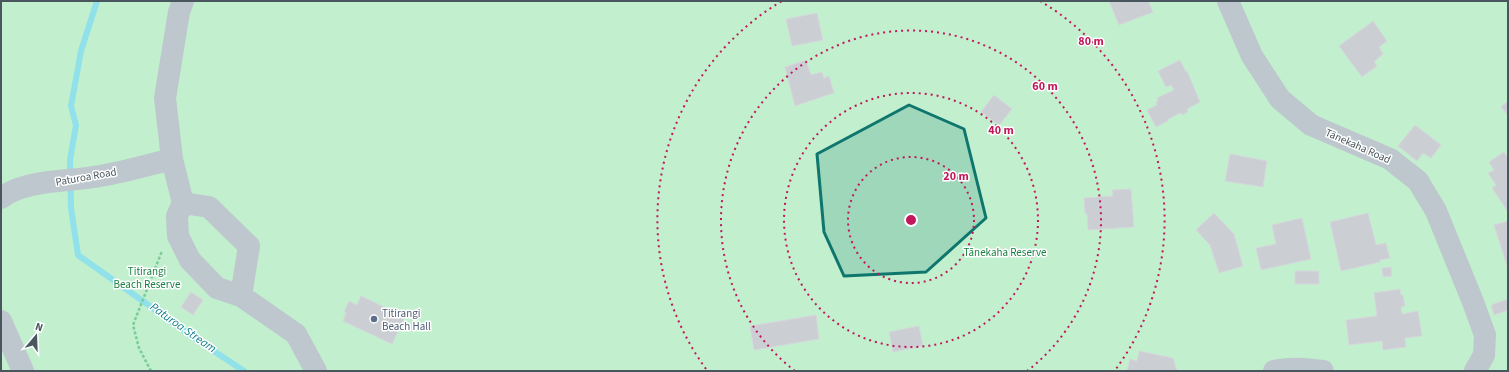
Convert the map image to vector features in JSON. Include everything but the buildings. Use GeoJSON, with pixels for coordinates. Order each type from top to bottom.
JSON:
{"type":"FeatureCollection","features":[{"type":"Feature","properties":{"kind":"street"},"geometry":{"type":"LineString","coordinates":[[183,1],[178,12],[165,98],[172,159],[184,203],[177,216],[178,236],[190,260],[217,288],[241,296],[296,334],[316,371]]}},
{"type":"Feature","properties":{"kind":"street","name":"Tānekaha Road"},"geometry":{"type":"LineString","coordinates":[[1228,1],[1252,56],[1280,99],[1311,126],[1390,159],[1418,181],[1436,211],[1485,335],[1484,355],[1475,371]]}},
{"type":"Feature","properties":{"kind":"street","name":"Paturoa Road"},"geometry":{"type":"LineString","coordinates":[[3,191],[25,186],[100,176],[172,159]]}},
{"type":"Feature","properties":{"kind":"street"},"geometry":{"type":"LineString","coordinates":[[184,203],[209,206],[249,246],[241,296]]}},
{"type":"Feature","properties":{"kind":"street"},"geometry":{"type":"LineString","coordinates":[[1,320],[23,371]]}},
{"type":"Feature","properties":{"kind":"street"},"geometry":{"type":"LineString","coordinates":[[1274,371],[1281,369],[1309,369],[1323,371]]}},
{"type":"Feature","properties":{"kind":"path"},"geometry":{"type":"LineString","coordinates":[[151,276],[133,325],[138,348],[151,371]]}},
{"type":"Feature","properties":{"kind":"highlighted area"},"geometry":{"type":"Polygon","coordinates":[[[909,105],[964,129],[986,218],[926,272],[844,276],[824,232],[817,154],[909,105]]]}},
{"type":"Feature","properties":{"kind":"green space"},"geometry":{"type":"Polygon","coordinates":[[[1,1],[1508,1],[1508,371],[1,371],[1,1]]]}},
{"type":"Feature","properties":{"kind":"waterway","name":"Paturoa Stream"},"geometry":{"type":"LineString","coordinates":[[97,1],[81,51],[71,106],[76,125],[70,160],[71,208],[78,255],[206,346],[244,371]]}},
{"type":"Feature","properties":{"kind":"place","name":"Titirangi Beach Hall"},"geometry":{"type":"Point","coordinates":[374,319]}},
{"type":"Feature","properties":{"kind":"park label","name":"Tānekaha Reserve"},"geometry":{"type":"Point","coordinates":[1005,252]}},
{"type":"Feature","properties":{"kind":"park label","name":"Titirangi Beach Reserve"},"geometry":{"type":"Point","coordinates":[147,277]}}]}
